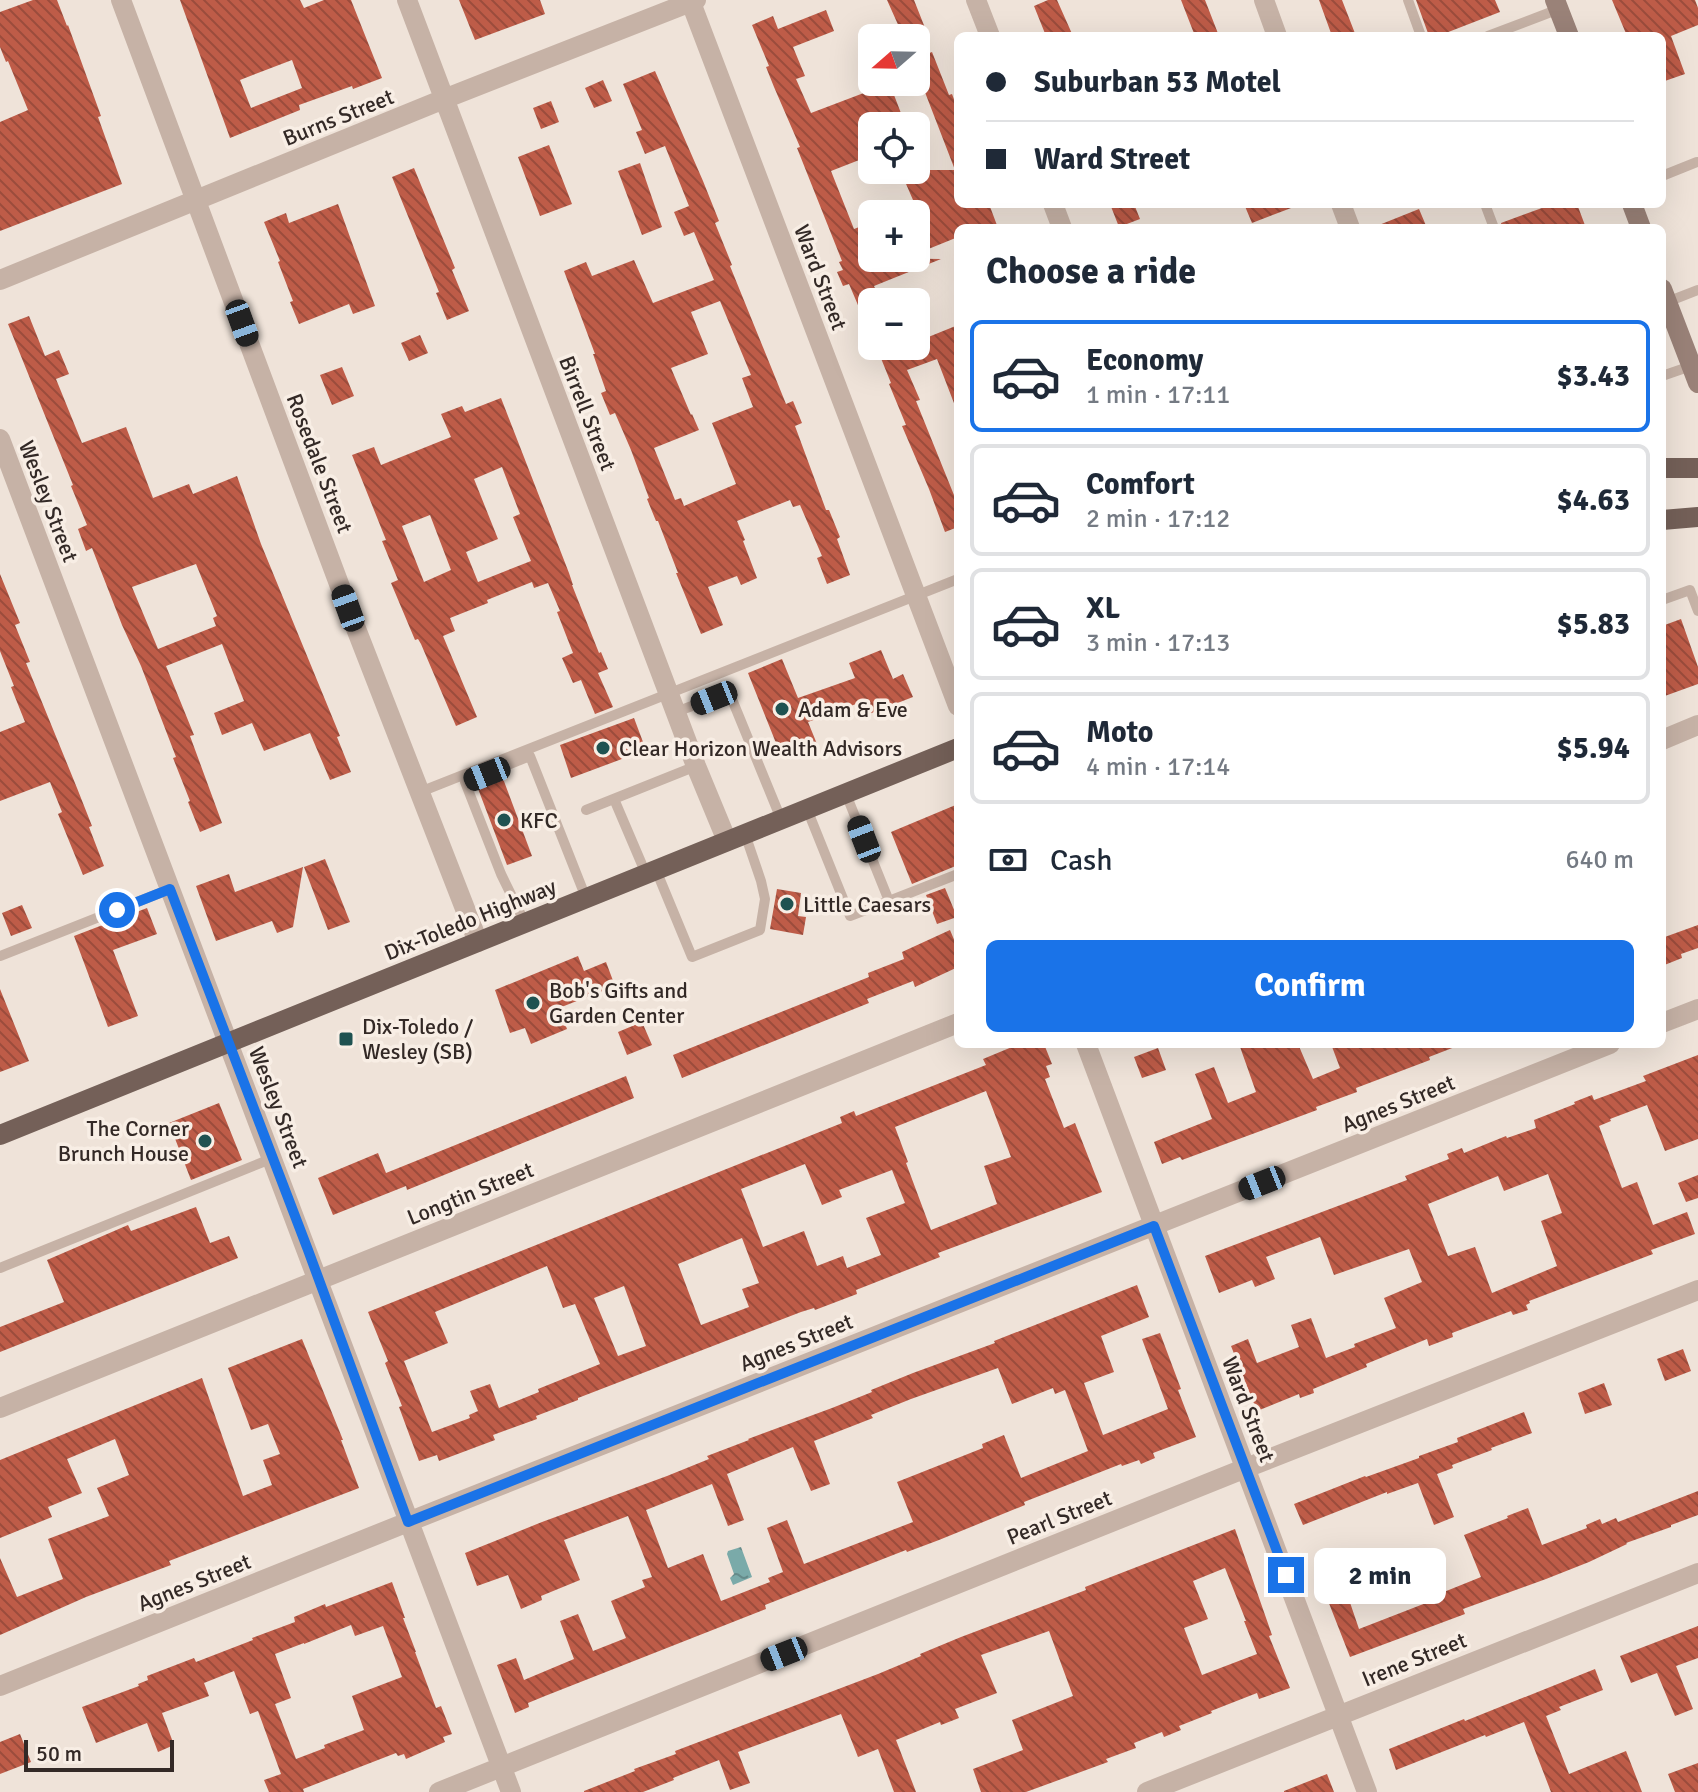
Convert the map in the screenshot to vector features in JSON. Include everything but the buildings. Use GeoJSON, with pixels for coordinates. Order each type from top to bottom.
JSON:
{"type":"FeatureCollection","features":[{"type":"Feature","properties":{"kind":"main road"},"geometry":{"type":"LineString","coordinates":[[1557,5],[1567,32]]}},
{"type":"Feature","properties":{"kind":"main road"},"geometry":{"type":"LineString","coordinates":[[1666,298],[1695,375]]}},
{"type":"Feature","properties":{"kind":"main road"},"geometry":{"type":"LineString","coordinates":[[1666,468],[1698,468]]}},
{"type":"Feature","properties":{"kind":"main road"},"geometry":{"type":"LineString","coordinates":[[1666,520],[1698,517]]}},
{"type":"Feature","properties":{"kind":"main road","name":"Dix-Toledo Highway"},"geometry":{"type":"LineString","coordinates":[[0,1135],[954,750]]}},
{"type":"Feature","properties":{"kind":"street","name":"Rosedale Street"},"geometry":{"type":"LineString","coordinates":[[121,0],[343,593],[478,942]]}},
{"type":"Feature","properties":{"kind":"street","name":"Birrell Street"},"geometry":{"type":"LineString","coordinates":[[407,0],[696,766],[736,838]]}},
{"type":"Feature","properties":{"kind":"street"},"geometry":{"type":"LineString","coordinates":[[976,0],[988,32]]}},
{"type":"Feature","properties":{"kind":"street"},"geometry":{"type":"LineString","coordinates":[[1264,0],[1276,32]]}},
{"type":"Feature","properties":{"kind":"street","name":"Burns Street"},"geometry":{"type":"LineString","coordinates":[[0,280],[692,1]]}},
{"type":"Feature","properties":{"kind":"street","name":"Ward Street"},"geometry":{"type":"LineString","coordinates":[[692,1],[954,696]]}},
{"type":"Feature","properties":{"kind":"street","name":"Wesley Street"},"geometry":{"type":"LineString","coordinates":[[0,439],[511,1792]]}},
{"type":"Feature","properties":{"kind":"street"},"geometry":{"type":"LineString","coordinates":[[1666,738],[1698,725]]}},
{"type":"Feature","properties":{"kind":"street"},"geometry":{"type":"LineString","coordinates":[[1666,1021],[1698,1009]]}},
{"type":"Feature","properties":{"kind":"street","name":"Longtin Street"},"geometry":{"type":"LineString","coordinates":[[0,1408],[954,1025]]}},
{"type":"Feature","properties":{"kind":"street","name":"Ward Street"},"geometry":{"type":"LineString","coordinates":[[1087,1048],[1367,1792]]}},
{"type":"Feature","properties":{"kind":"street","name":"Agnes Street"},"geometry":{"type":"LineString","coordinates":[[0,1686],[1600,1048]]}},
{"type":"Feature","properties":{"kind":"street","name":"Pearl Street"},"geometry":{"type":"LineString","coordinates":[[439,1792],[1698,1290]]}},
{"type":"Feature","properties":{"kind":"street","name":"Irene Street"},"geometry":{"type":"LineString","coordinates":[[1147,1792],[1698,1573]]}},
{"type":"Feature","properties":{"kind":"lane"},"geometry":{"type":"LineString","coordinates":[[1408,0],[1420,32]]}},
{"type":"Feature","properties":{"kind":"lane"},"geometry":{"type":"LineString","coordinates":[[1497,32],[1557,5]]}},
{"type":"Feature","properties":{"kind":"lane"},"geometry":{"type":"LineString","coordinates":[[1666,174],[1698,162]]}},
{"type":"Feature","properties":{"kind":"lane"},"geometry":{"type":"LineString","coordinates":[[1666,295],[1698,290]]}},
{"type":"Feature","properties":{"kind":"lane"},"geometry":{"type":"LineString","coordinates":[[1666,376],[1695,375]]}},
{"type":"Feature","properties":{"kind":"lane"},"geometry":{"type":"LineString","coordinates":[[420,792],[672,703],[954,581]]}},
{"type":"Feature","properties":{"kind":"lane"},"geometry":{"type":"LineString","coordinates":[[1666,599],[1690,590],[1698,611]]}},
{"type":"Feature","properties":{"kind":"lane"},"geometry":{"type":"LineString","coordinates":[[672,703],[729,692],[781,819]]}},
{"type":"Feature","properties":{"kind":"lane"},"geometry":{"type":"LineString","coordinates":[[525,923],[501,874],[465,782],[530,756],[586,898]]}},
{"type":"Feature","properties":{"kind":"lane"},"geometry":{"type":"LineString","coordinates":[[586,810],[696,766]]}},
{"type":"Feature","properties":{"kind":"lane"},"geometry":{"type":"LineString","coordinates":[[846,794],[889,901]]}},
{"type":"Feature","properties":{"kind":"lane"},"geometry":{"type":"LineString","coordinates":[[614,799],[692,957],[760,930],[765,899],[761,881],[736,838]]}},
{"type":"Feature","properties":{"kind":"lane"},"geometry":{"type":"LineString","coordinates":[[807,809],[850,916],[954,876]]}},
{"type":"Feature","properties":{"kind":"lane"},"geometry":{"type":"LineString","coordinates":[[0,956],[170,889]]}},
{"type":"Feature","properties":{"kind":"lane"},"geometry":{"type":"LineString","coordinates":[[0,1268],[273,1158]]}},
{"type":"Feature","properties":{"kind":"water"},"geometry":{"type":"Polygon","coordinates":[[[741,1547],[752,1577],[733,1585],[730,1578],[734,1574],[727,1554],[741,1547]]]}},
{"type":"Feature","properties":{"kind":"place","name":"Adam & Eve"},"geometry":{"type":"Point","coordinates":[782,709]}},
{"type":"Feature","properties":{"kind":"place","name":"Clear Horizon Wealth Advisors"},"geometry":{"type":"Point","coordinates":[603,748]}},
{"type":"Feature","properties":{"kind":"place","name":"KFC"},"geometry":{"type":"Point","coordinates":[504,820]}},
{"type":"Feature","properties":{"kind":"place","name":"Little Caesars"},"geometry":{"type":"Point","coordinates":[787,904]}},
{"type":"Feature","properties":{"kind":"place","name":"Bob's Gifts and Garden Center"},"geometry":{"type":"Point","coordinates":[533,1003]}},
{"type":"Feature","properties":{"kind":"place","name":"Dix-Toledo / Wesley (SB)"},"geometry":{"type":"Point","coordinates":[346,1039]}},
{"type":"Feature","properties":{"kind":"place","name":"The Corner Brunch House"},"geometry":{"type":"Point","coordinates":[205,1141]}},
{"type":"Feature","properties":{"kind":"route"},"geometry":{"type":"LineString","coordinates":[[117,910],[170,889],[408,1522],[1154,1226],[1286,1575]]}}]}
